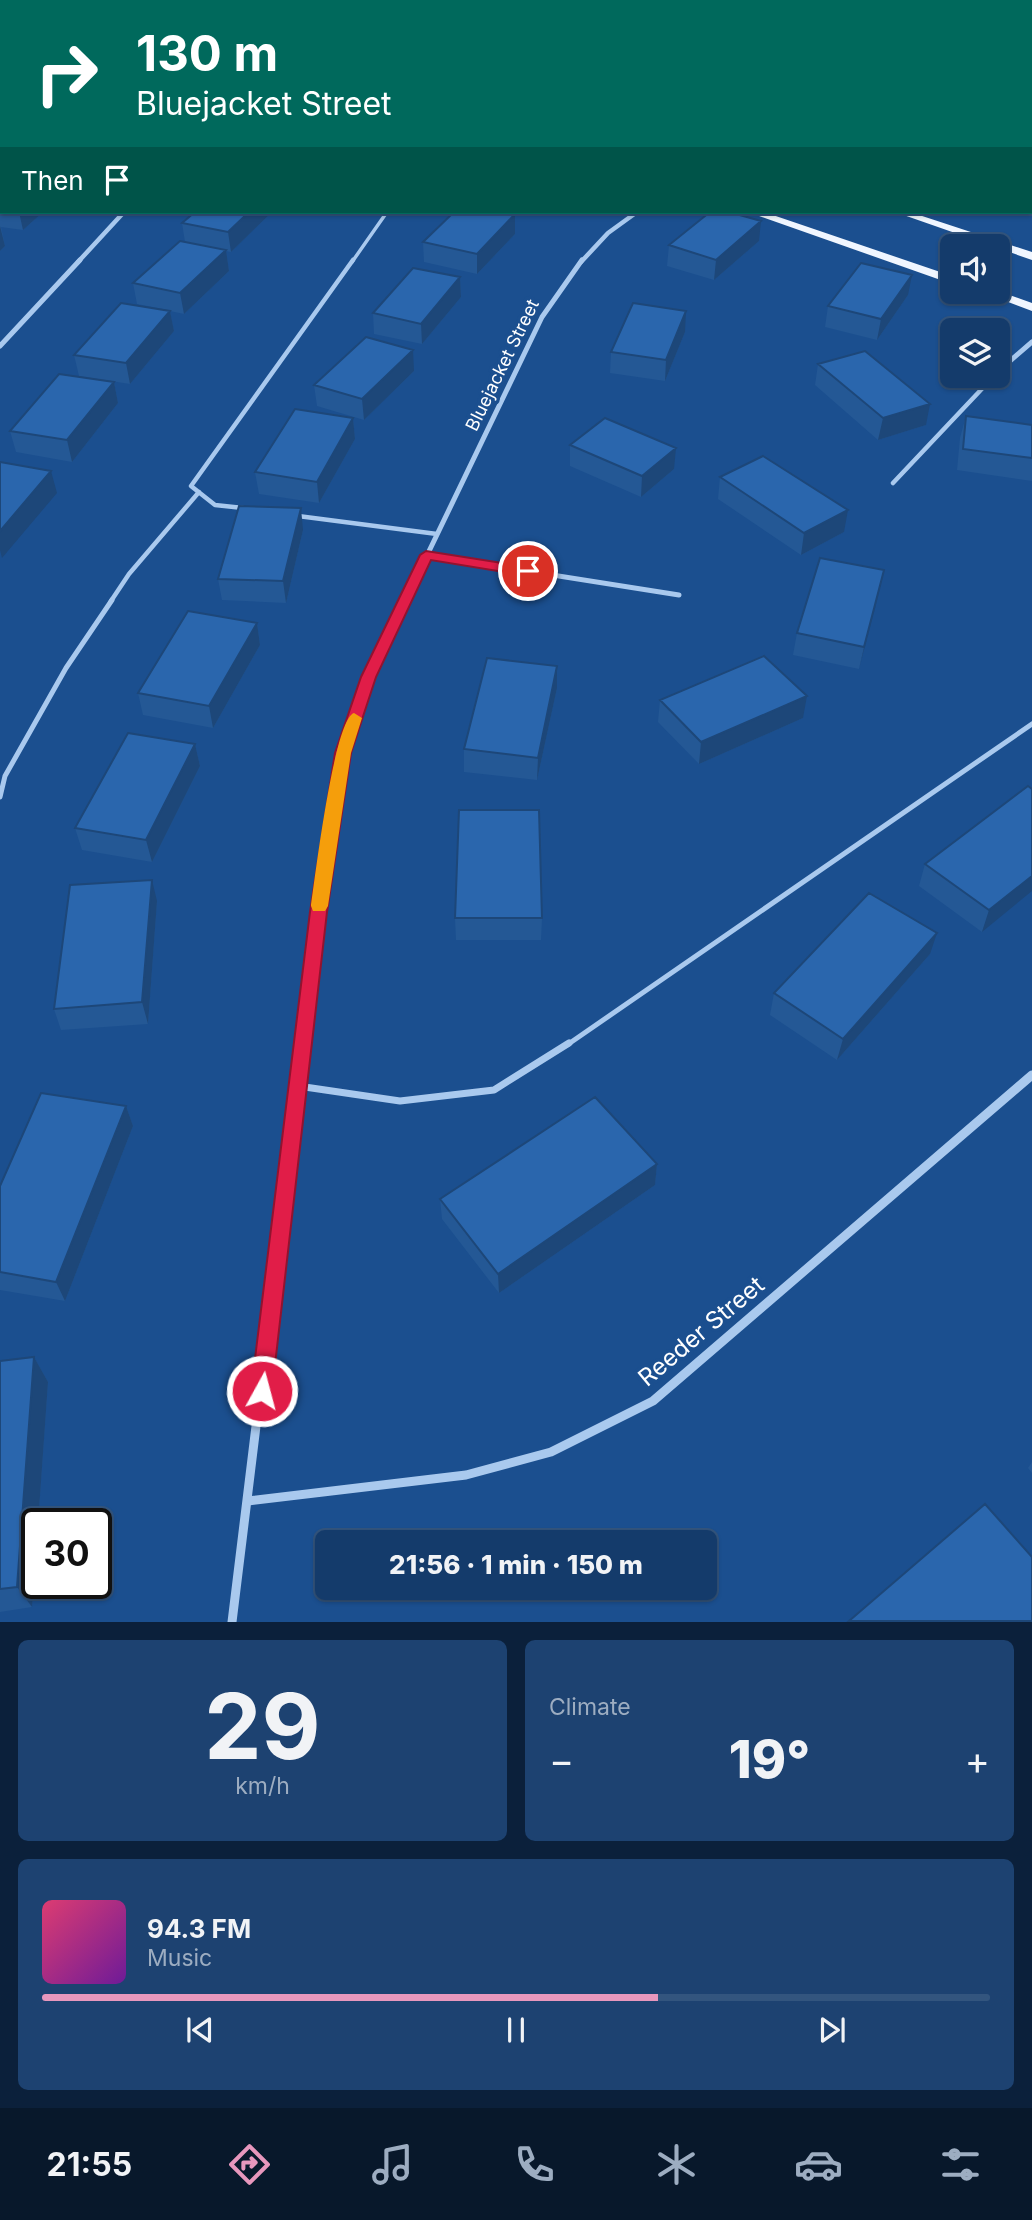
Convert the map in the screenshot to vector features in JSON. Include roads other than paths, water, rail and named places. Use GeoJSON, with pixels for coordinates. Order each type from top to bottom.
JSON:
{"type":"FeatureCollection","features":[{"type":"Feature","properties":{"kind":"main road"},"geometry":{"type":"LineString","coordinates":[[760,214],[940,276]]}},
{"type":"Feature","properties":{"kind":"main road"},"geometry":{"type":"LineString","coordinates":[[906,214],[1032,256]]}},
{"type":"Feature","properties":{"kind":"main road"},"geometry":{"type":"LineString","coordinates":[[1010,300],[1032,307]]}},
{"type":"Feature","properties":{"kind":"street"},"geometry":{"type":"LineString","coordinates":[[0,346],[122,214]]}},
{"type":"Feature","properties":{"kind":"street","name":"Bluejacket Street"},"geometry":{"type":"LineString","coordinates":[[232,1622],[318,912],[343,753],[368,677],[542,317],[560,285],[594,246],[635,214]]}},
{"type":"Feature","properties":{"kind":"street"},"geometry":{"type":"LineString","coordinates":[[1010,361],[1032,342]]}},
{"type":"Feature","properties":{"kind":"street"},"geometry":{"type":"LineString","coordinates":[[426,555],[679,595]]}},
{"type":"Feature","properties":{"kind":"street","name":"Reeder Street"},"geometry":{"type":"LineString","coordinates":[[248,1502],[466,1475],[551,1452],[653,1401],[1032,1075]]}},
{"type":"Feature","properties":{"kind":"lane"},"geometry":{"type":"LineString","coordinates":[[254,510],[215,505],[191,486],[386,214]]}},
{"type":"Feature","properties":{"kind":"lane"},"geometry":{"type":"LineString","coordinates":[[893,483],[983,388]]}},
{"type":"Feature","properties":{"kind":"lane"},"geometry":{"type":"LineString","coordinates":[[0,797],[5,776],[66,668],[129,574],[199,492]]}},
{"type":"Feature","properties":{"kind":"lane"},"geometry":{"type":"LineString","coordinates":[[293,515],[437,534]]}},
{"type":"Feature","properties":{"kind":"lane"},"geometry":{"type":"LineString","coordinates":[[298,1086],[400,1101],[494,1090],[564,1046],[1032,724]]}}]}
